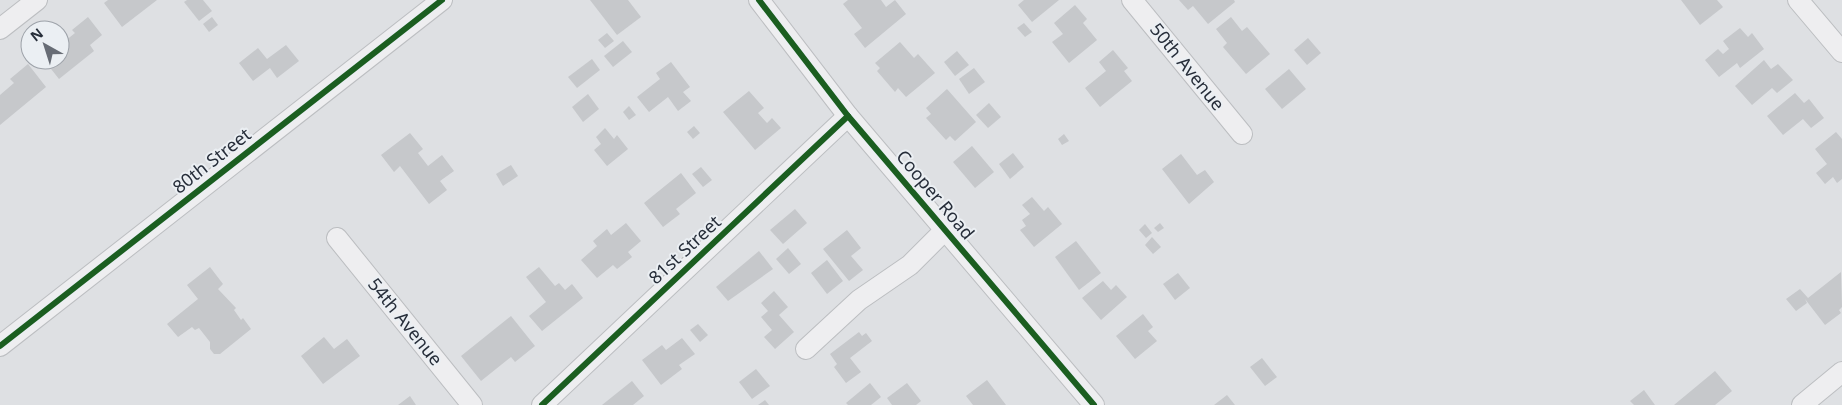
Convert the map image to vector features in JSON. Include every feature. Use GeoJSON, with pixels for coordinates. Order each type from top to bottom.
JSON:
{"type":"FeatureCollection","features":[{"type":"Feature","properties":{"kind":"street"},"geometry":{"type":"LineString","coordinates":[[0,29],[37,0]]}},
{"type":"Feature","properties":{"kind":"street","name":"80th Street"},"geometry":{"type":"LineString","coordinates":[[0,346],[442,0]]}},
{"type":"Feature","properties":{"kind":"street","name":"Cooper Road"},"geometry":{"type":"LineString","coordinates":[[759,0],[848,116],[1094,405]]}},
{"type":"Feature","properties":{"kind":"street","name":"50th Avenue"},"geometry":{"type":"LineString","coordinates":[[1132,0],[1242,134]]}},
{"type":"Feature","properties":{"kind":"street"},"geometry":{"type":"LineString","coordinates":[[1798,0],[1842,52]]}},
{"type":"Feature","properties":{"kind":"street","name":"81st Street"},"geometry":{"type":"LineString","coordinates":[[542,405],[848,116]]}},
{"type":"Feature","properties":{"kind":"street"},"geometry":{"type":"LineString","coordinates":[[806,349],[859,300],[910,265],[945,230]]}},
{"type":"Feature","properties":{"kind":"street","name":"54th Avenue"},"geometry":{"type":"LineString","coordinates":[[337,238],[472,405]]}},
{"type":"Feature","properties":{"kind":"street"},"geometry":{"type":"LineString","coordinates":[[1802,405],[1823,398],[1842,372]]}},
{"type":"Feature","properties":{"kind":"building"},"geometry":{"type":"Polygon","coordinates":[[[108,0],[157,0],[122,27],[104,3],[108,0]]]}},
{"type":"Feature","properties":{"kind":"building"},"geometry":{"type":"Polygon","coordinates":[[[187,0],[203,0],[212,11],[199,21],[184,2],[187,0]]]}},
{"type":"Feature","properties":{"kind":"building"},"geometry":{"type":"Polygon","coordinates":[[[590,0],[628,0],[641,17],[617,35],[590,0]]]}},
{"type":"Feature","properties":{"kind":"building"},"geometry":{"type":"Polygon","coordinates":[[[848,0],[881,0],[886,7],[895,0],[906,14],[865,48],[854,34],[862,28],[843,4],[848,0]]]}},
{"type":"Feature","properties":{"kind":"building"},"geometry":{"type":"Polygon","coordinates":[[[1024,0],[1059,0],[1032,22],[1018,5],[1024,0]]]}},
{"type":"Feature","properties":{"kind":"building"},"geometry":{"type":"Polygon","coordinates":[[[1179,0],[1234,0],[1235,2],[1208,24],[1193,6],[1188,10],[1179,0]]]}},
{"type":"Feature","properties":{"kind":"building"},"geometry":{"type":"Polygon","coordinates":[[[1681,0],[1717,0],[1723,7],[1700,25],[1681,0]]]}},
{"type":"Feature","properties":{"kind":"building"},"geometry":{"type":"Polygon","coordinates":[[[1075,5],[1087,19],[1083,23],[1097,40],[1069,63],[1052,42],[1063,34],[1054,23],[1075,5]]]}},
{"type":"Feature","properties":{"kind":"building"},"geometry":{"type":"Polygon","coordinates":[[[88,17],[102,35],[90,45],[94,51],[59,79],[52,70],[70,70],[70,37],[75,33],[72,30],[88,17]]]}},
{"type":"Feature","properties":{"kind":"building"},"geometry":{"type":"Polygon","coordinates":[[[212,17],[218,25],[209,32],[203,24],[212,17]]]}},
{"type":"Feature","properties":{"kind":"building"},"geometry":{"type":"Polygon","coordinates":[[[1231,17],[1242,31],[1247,27],[1270,54],[1246,74],[1223,47],[1227,43],[1216,29],[1231,17]]]}},
{"type":"Feature","properties":{"kind":"building"},"geometry":{"type":"Polygon","coordinates":[[[1024,23],[1032,32],[1025,37],[1017,28],[1024,23]]]}},
{"type":"Feature","properties":{"kind":"building"},"geometry":{"type":"Polygon","coordinates":[[[1740,28],[1748,37],[1752,33],[1764,49],[1740,68],[1737,63],[1719,77],[1705,60],[1718,49],[1723,54],[1729,49],[1723,41],[1740,28]]]}},
{"type":"Feature","properties":{"kind":"building"},"geometry":{"type":"Polygon","coordinates":[[[607,33],[614,41],[605,48],[598,40],[607,33]]]}},
{"type":"Feature","properties":{"kind":"building"},"geometry":{"type":"Polygon","coordinates":[[[1308,38],[1321,53],[1307,65],[1294,50],[1308,38]]]}},
{"type":"Feature","properties":{"kind":"building"},"geometry":{"type":"Polygon","coordinates":[[[623,41],[632,52],[613,67],[604,56],[623,41]]]}},
{"type":"Feature","properties":{"kind":"building"},"geometry":{"type":"Polygon","coordinates":[[[900,42],[914,58],[918,54],[935,73],[906,97],[898,88],[895,92],[877,71],[880,68],[875,63],[900,42]]]}},
{"type":"Feature","properties":{"kind":"building"},"geometry":{"type":"Polygon","coordinates":[[[286,45],[299,61],[277,78],[270,68],[253,81],[239,63],[258,48],[267,59],[286,45]]]}},
{"type":"Feature","properties":{"kind":"building"},"geometry":{"type":"Polygon","coordinates":[[[1113,50],[1128,68],[1124,71],[1132,81],[1100,107],[1085,88],[1106,71],[1099,62],[1113,50]]]}},
{"type":"Feature","properties":{"kind":"building"},"geometry":{"type":"Polygon","coordinates":[[[957,51],[969,65],[955,76],[944,62],[957,51]]]}},
{"type":"Feature","properties":{"kind":"building"},"geometry":{"type":"Polygon","coordinates":[[[592,59],[600,70],[577,88],[568,77],[592,59]]]}},
{"type":"Feature","properties":{"kind":"building"},"geometry":{"type":"Polygon","coordinates":[[[1764,60],[1771,69],[1778,64],[1793,80],[1777,93],[1772,88],[1752,105],[1735,86],[1764,60]]]}},
{"type":"Feature","properties":{"kind":"building"},"geometry":{"type":"Polygon","coordinates":[[[671,62],[690,87],[683,92],[691,101],[678,111],[668,97],[649,112],[637,97],[660,79],[656,73],[671,62]]]}},
{"type":"Feature","properties":{"kind":"building"},"geometry":{"type":"Polygon","coordinates":[[[974,68],[985,82],[969,94],[959,79],[974,68]]]}},
{"type":"Feature","properties":{"kind":"building"},"geometry":{"type":"Polygon","coordinates":[[[1289,69],[1306,89],[1282,109],[1265,89],[1289,69]]]}},
{"type":"Feature","properties":{"kind":"building"},"geometry":{"type":"Polygon","coordinates":[[[21,70],[33,70],[46,87],[0,125],[0,95],[14,83],[10,79],[21,70]]]}},
{"type":"Feature","properties":{"kind":"building"},"geometry":{"type":"Polygon","coordinates":[[[947,89],[976,122],[955,141],[950,136],[946,140],[926,118],[931,114],[926,108],[947,89]]]}},
{"type":"Feature","properties":{"kind":"building"},"geometry":{"type":"Polygon","coordinates":[[[749,91],[764,108],[758,113],[767,123],[772,118],[781,128],[755,150],[723,112],[749,91]]]}},
{"type":"Feature","properties":{"kind":"building"},"geometry":{"type":"Polygon","coordinates":[[[1795,93],[1804,103],[1809,99],[1824,118],[1811,128],[1803,119],[1783,135],[1767,116],[1795,93]]]}},
{"type":"Feature","properties":{"kind":"building"},"geometry":{"type":"Polygon","coordinates":[[[588,94],[599,109],[583,122],[572,107],[588,94]]]}},
{"type":"Feature","properties":{"kind":"building"},"geometry":{"type":"Polygon","coordinates":[[[989,103],[1001,117],[988,128],[976,115],[989,103]]]}},
{"type":"Feature","properties":{"kind":"building"},"geometry":{"type":"Polygon","coordinates":[[[629,106],[636,115],[629,120],[623,112],[629,106]]]}},
{"type":"Feature","properties":{"kind":"building"},"geometry":{"type":"Polygon","coordinates":[[[694,126],[700,133],[693,139],[687,132],[694,126]]]}},
{"type":"Feature","properties":{"kind":"building"},"geometry":{"type":"Polygon","coordinates":[[[605,128],[614,139],[617,135],[628,149],[607,166],[594,150],[601,144],[596,137],[605,128]]]}},
{"type":"Feature","properties":{"kind":"building"},"geometry":{"type":"Polygon","coordinates":[[[1836,132],[1842,139],[1842,179],[1837,183],[1833,177],[1825,184],[1816,173],[1827,164],[1815,149],[1836,132]]]}},
{"type":"Feature","properties":{"kind":"building"},"geometry":{"type":"Polygon","coordinates":[[[410,133],[423,149],[418,153],[428,166],[442,155],[454,171],[440,181],[447,190],[429,204],[400,166],[394,172],[381,155],[410,133]]]}},
{"type":"Feature","properties":{"kind":"building"},"geometry":{"type":"Polygon","coordinates":[[[1064,134],[1069,141],[1062,145],[1058,139],[1064,134]]]}},
{"type":"Feature","properties":{"kind":"building"},"geometry":{"type":"Polygon","coordinates":[[[972,146],[994,172],[975,188],[953,162],[972,146]]]}},
{"type":"Feature","properties":{"kind":"building"},"geometry":{"type":"Polygon","coordinates":[[[1013,153],[1024,167],[1010,179],[999,164],[1013,153]]]}},
{"type":"Feature","properties":{"kind":"building"},"geometry":{"type":"Polygon","coordinates":[[[1181,154],[1197,175],[1205,170],[1214,182],[1189,204],[1162,169],[1181,154]]]}},
{"type":"Feature","properties":{"kind":"building"},"geometry":{"type":"Polygon","coordinates":[[[511,165],[518,176],[503,186],[496,174],[511,165]]]}},
{"type":"Feature","properties":{"kind":"building"},"geometry":{"type":"Polygon","coordinates":[[[701,167],[712,180],[703,187],[692,174],[701,167]]]}},
{"type":"Feature","properties":{"kind":"building"},"geometry":{"type":"Polygon","coordinates":[[[681,173],[696,193],[676,209],[680,214],[663,227],[644,203],[681,173]]]}},
{"type":"Feature","properties":{"kind":"building"},"geometry":{"type":"Polygon","coordinates":[[[1032,197],[1044,211],[1048,207],[1062,224],[1034,247],[1020,230],[1026,226],[1022,220],[1030,214],[1022,205],[1032,197]]]}},
{"type":"Feature","properties":{"kind":"building"},"geometry":{"type":"Polygon","coordinates":[[[795,209],[807,223],[783,244],[770,230],[795,209]]]}},
{"type":"Feature","properties":{"kind":"building"},"geometry":{"type":"Polygon","coordinates":[[[626,223],[641,241],[628,252],[632,257],[617,269],[613,265],[597,278],[581,260],[597,246],[593,241],[607,229],[611,235],[626,223]]]}},
{"type":"Feature","properties":{"kind":"building"},"geometry":{"type":"Polygon","coordinates":[[[1160,223],[1164,228],[1158,232],[1154,228],[1160,223]]]}},
{"type":"Feature","properties":{"kind":"building"},"geometry":{"type":"Polygon","coordinates":[[[1145,224],[1152,233],[1146,238],[1139,230],[1145,224]]]}},
{"type":"Feature","properties":{"kind":"building"},"geometry":{"type":"Polygon","coordinates":[[[847,230],[861,248],[851,256],[863,270],[849,281],[823,249],[847,230]]]}},
{"type":"Feature","properties":{"kind":"building"},"geometry":{"type":"Polygon","coordinates":[[[1152,237],[1161,247],[1153,254],[1145,245],[1152,237]]]}},
{"type":"Feature","properties":{"kind":"building"},"geometry":{"type":"Polygon","coordinates":[[[1076,241],[1101,273],[1079,290],[1055,257],[1076,241]]]}},
{"type":"Feature","properties":{"kind":"building"},"geometry":{"type":"Polygon","coordinates":[[[788,248],[801,264],[789,274],[776,259],[788,248]]]}},
{"type":"Feature","properties":{"kind":"building"},"geometry":{"type":"Polygon","coordinates":[[[759,251],[773,269],[728,301],[716,287],[759,251]]]}},
{"type":"Feature","properties":{"kind":"building"},"geometry":{"type":"Polygon","coordinates":[[[827,260],[843,281],[827,294],[811,273],[827,260]]]}},
{"type":"Feature","properties":{"kind":"building"},"geometry":{"type":"Polygon","coordinates":[[[210,267],[223,284],[218,289],[236,308],[234,310],[241,320],[243,318],[251,329],[220,354],[214,354],[210,349],[210,342],[199,328],[195,330],[192,327],[178,337],[167,324],[198,299],[187,285],[210,267]]]}},
{"type":"Feature","properties":{"kind":"building"},"geometry":{"type":"Polygon","coordinates":[[[539,267],[555,286],[559,283],[565,290],[572,284],[583,298],[542,331],[529,316],[546,302],[526,277],[539,267]]]}},
{"type":"Feature","properties":{"kind":"building"},"geometry":{"type":"Polygon","coordinates":[[[1841,272],[1842,307],[1839,310],[1841,313],[1825,325],[1805,299],[1807,303],[1796,311],[1786,299],[1800,289],[1808,298],[1841,272]]]}},
{"type":"Feature","properties":{"kind":"building"},"geometry":{"type":"Polygon","coordinates":[[[1178,273],[1190,288],[1175,300],[1163,284],[1178,273]]]}},
{"type":"Feature","properties":{"kind":"building"},"geometry":{"type":"Polygon","coordinates":[[[1103,281],[1111,290],[1116,285],[1127,297],[1101,320],[1082,298],[1103,281]]]}},
{"type":"Feature","properties":{"kind":"building"},"geometry":{"type":"Polygon","coordinates":[[[774,291],[788,307],[779,315],[794,332],[775,349],[764,337],[772,330],[761,317],[768,311],[761,303],[774,291]]]}},
{"type":"Feature","properties":{"kind":"building"},"geometry":{"type":"Polygon","coordinates":[[[1143,314],[1153,327],[1148,331],[1157,341],[1135,359],[1116,336],[1143,314]]]}},
{"type":"Feature","properties":{"kind":"building"},"geometry":{"type":"Polygon","coordinates":[[[511,316],[535,346],[515,362],[511,357],[481,381],[461,356],[511,316]]]}},
{"type":"Feature","properties":{"kind":"building"},"geometry":{"type":"Polygon","coordinates":[[[698,324],[708,335],[700,342],[690,330],[698,324]]]}},
{"type":"Feature","properties":{"kind":"building"},"geometry":{"type":"Polygon","coordinates":[[[859,332],[862,336],[866,333],[872,341],[850,358],[861,372],[846,383],[834,367],[837,364],[830,354],[859,332]]]}},
{"type":"Feature","properties":{"kind":"building"},"geometry":{"type":"Polygon","coordinates":[[[324,337],[334,349],[347,339],[360,356],[323,384],[301,356],[324,337]]]}},
{"type":"Feature","properties":{"kind":"building"},"geometry":{"type":"Polygon","coordinates":[[[682,338],[695,354],[679,365],[682,369],[661,385],[642,360],[662,345],[666,350],[682,338]]]}},
{"type":"Feature","properties":{"kind":"building"},"geometry":{"type":"Polygon","coordinates":[[[1262,358],[1277,377],[1265,386],[1250,367],[1262,358]]]}},
{"type":"Feature","properties":{"kind":"building"},"geometry":{"type":"Polygon","coordinates":[[[756,369],[770,386],[752,399],[739,382],[756,369]]]}},
{"type":"Feature","properties":{"kind":"building"},"geometry":{"type":"Polygon","coordinates":[[[1715,371],[1732,391],[1715,405],[1674,405],[1715,371]]]}},
{"type":"Feature","properties":{"kind":"building"},"geometry":{"type":"Polygon","coordinates":[[[987,380],[1006,405],[973,405],[966,396],[987,380]]]}},
{"type":"Feature","properties":{"kind":"building"},"geometry":{"type":"Polygon","coordinates":[[[632,381],[644,396],[633,405],[602,405],[632,381]]]}},
{"type":"Feature","properties":{"kind":"building"},"geometry":{"type":"Polygon","coordinates":[[[870,383],[881,397],[871,405],[848,405],[846,403],[870,383]]]}},
{"type":"Feature","properties":{"kind":"building"},"geometry":{"type":"Polygon","coordinates":[[[907,383],[921,401],[916,405],[892,405],[887,398],[907,383]]]}},
{"type":"Feature","properties":{"kind":"building"},"geometry":{"type":"Polygon","coordinates":[[[1644,390],[1655,405],[1634,405],[1630,401],[1644,390]]]}},
{"type":"Feature","properties":{"kind":"building"},"geometry":{"type":"Polygon","coordinates":[[[1227,395],[1235,405],[1214,405],[1227,395]]]}},
{"type":"Feature","properties":{"kind":"building"},"geometry":{"type":"Polygon","coordinates":[[[410,396],[416,405],[398,405],[410,396]]]}},
{"type":"Feature","properties":{"kind":"building"},"geometry":{"type":"Polygon","coordinates":[[[765,400],[769,405],[758,405],[765,400]]]}},
{"type":"Feature","properties":{"kind":"cycle path"},"geometry":{"type":"LineString","coordinates":[[0,346],[442,0]]}},
{"type":"Feature","properties":{"kind":"cycle path"},"geometry":{"type":"LineString","coordinates":[[759,0],[848,116],[1094,405]]}},
{"type":"Feature","properties":{"kind":"cycle path"},"geometry":{"type":"LineString","coordinates":[[542,405],[848,116]]}}]}
